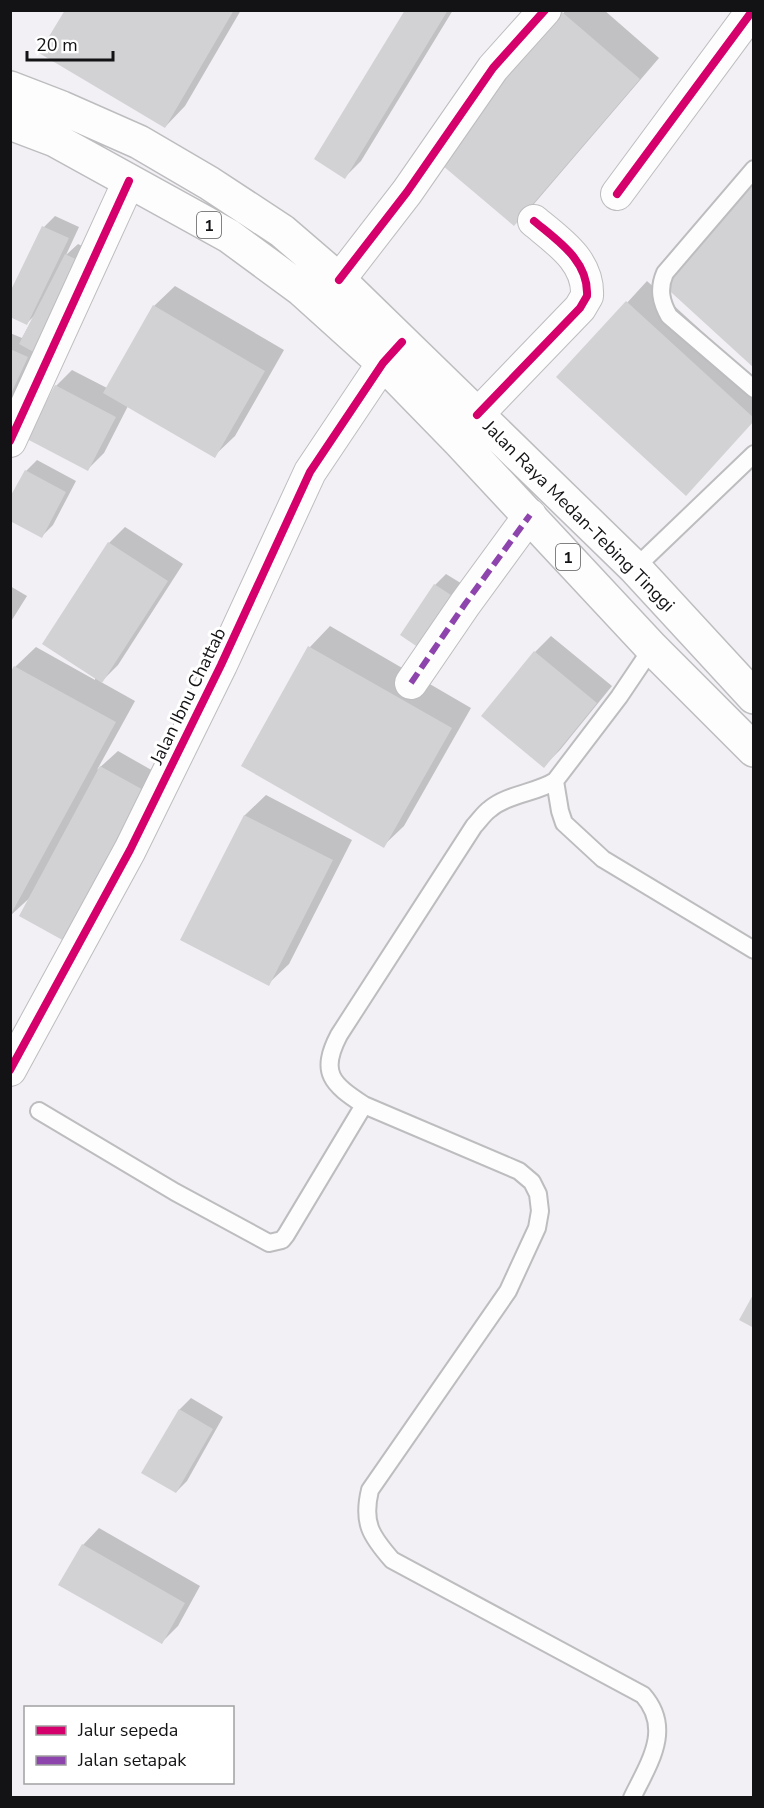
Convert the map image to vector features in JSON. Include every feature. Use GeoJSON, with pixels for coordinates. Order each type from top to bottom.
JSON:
{"type":"FeatureCollection","features":[{"type":"Feature","properties":{"kind":"highway","name":"Jalan Raya Medan-Tebing Tinggi"},"geometry":{"type":"LineString","coordinates":[[10,88],[139,142],[209,183],[282,231],[339,280],[393,353],[530,515],[652,648],[753,750]]}},
{"type":"Feature","properties":{"kind":"highway","name":"Jalan Raya Medan-Tebing Tinggi"},"geometry":{"type":"LineString","coordinates":[[10,123],[55,140],[229,236],[477,415],[635,568],[753,697]]}},
{"type":"Feature","properties":{"kind":"street"},"geometry":{"type":"LineString","coordinates":[[339,280],[407,192],[493,68],[545,10]]}},
{"type":"Feature","properties":{"kind":"street"},"geometry":{"type":"LineString","coordinates":[[617,194],[753,10]]}},
{"type":"Feature","properties":{"kind":"street"},"geometry":{"type":"LineString","coordinates":[[10,441],[129,181]]}},
{"type":"Feature","properties":{"kind":"street"},"geometry":{"type":"LineString","coordinates":[[477,415],[580,308],[587,296],[584,271],[570,251],[534,221]]}},
{"type":"Feature","properties":{"kind":"street","name":"Jalan Ibnu Chattab"},"geometry":{"type":"LineString","coordinates":[[12,1064],[130,850],[221,665],[310,472],[393,353]]}},
{"type":"Feature","properties":{"kind":"street"},"geometry":{"type":"LineString","coordinates":[[411,683],[530,515]]}},
{"type":"Feature","properties":{"kind":"lane"},"geometry":{"type":"LineString","coordinates":[[753,169],[665,273],[661,282],[660,294],[669,316],[753,389]]}},
{"type":"Feature","properties":{"kind":"lane"},"geometry":{"type":"LineString","coordinates":[[635,568],[753,454]]}},
{"type":"Feature","properties":{"kind":"lane"},"geometry":{"type":"LineString","coordinates":[[632,1797],[651,1758],[657,1736],[657,1721],[652,1706],[642,1695],[392,1560],[375,1541],[368,1526],[366,1507],[370,1490],[508,1291],[537,1228],[540,1211],[538,1194],[532,1182],[519,1172],[364,1105],[340,1090],[331,1076],[329,1063],[332,1049],[339,1035],[474,826],[491,808],[506,800],[546,787],[555,781],[606,715],[652,648]]}},
{"type":"Feature","properties":{"kind":"lane"},"geometry":{"type":"LineString","coordinates":[[555,781],[564,823],[603,859],[753,950]]}},
{"type":"Feature","properties":{"kind":"lane"},"geometry":{"type":"LineString","coordinates":[[39,1111],[175,1192],[269,1243],[282,1240],[286,1235],[364,1105]]}},
{"type":"Feature","properties":{"kind":"building"},"geometry":{"type":"Polygon","coordinates":[[[65,10],[234,10],[165,128],[39,53],[65,10]]]}},
{"type":"Feature","properties":{"kind":"building"},"geometry":{"type":"Polygon","coordinates":[[[405,10],[448,10],[345,179],[314,159],[405,10]]]}},
{"type":"Feature","properties":{"kind":"building"},"geometry":{"type":"Polygon","coordinates":[[[562,12],[640,79],[514,226],[436,160],[562,12]]]}},
{"type":"Feature","properties":{"kind":"building"},"geometry":{"type":"Polygon","coordinates":[[[754,181],[754,368],[661,283],[754,181]]]}},
{"type":"Feature","properties":{"kind":"building"},"geometry":{"type":"Polygon","coordinates":[[[42,226],[69,238],[27,325],[10,317],[10,292],[42,226]]]}},
{"type":"Feature","properties":{"kind":"building"},"geometry":{"type":"Polygon","coordinates":[[[65,254],[86,264],[39,355],[19,344],[65,254]]]}},
{"type":"Feature","properties":{"kind":"building"},"geometry":{"type":"Polygon","coordinates":[[[626,301],[754,418],[754,421],[686,496],[556,377],[626,301]]]}},
{"type":"Feature","properties":{"kind":"building"},"geometry":{"type":"Polygon","coordinates":[[[153,305],[265,371],[215,458],[103,393],[153,305]]]}},
{"type":"Feature","properties":{"kind":"building"},"geometry":{"type":"Polygon","coordinates":[[[10,349],[28,357],[10,396],[10,349]]]}},
{"type":"Feature","properties":{"kind":"building"},"geometry":{"type":"Polygon","coordinates":[[[55,385],[116,417],[88,471],[27,439],[55,385]]]}},
{"type":"Feature","properties":{"kind":"building"},"geometry":{"type":"Polygon","coordinates":[[[25,470],[66,492],[42,538],[10,521],[10,497],[25,470]]]}},
{"type":"Feature","properties":{"kind":"building"},"geometry":{"type":"Polygon","coordinates":[[[108,542],[168,581],[102,683],[42,644],[108,542]]]}},
{"type":"Feature","properties":{"kind":"building"},"geometry":{"type":"Polygon","coordinates":[[[434,584],[462,602],[428,654],[400,635],[434,584]]]}},
{"type":"Feature","properties":{"kind":"building"},"geometry":{"type":"Polygon","coordinates":[[[308,646],[452,728],[384,848],[241,766],[308,646]]]}},
{"type":"Feature","properties":{"kind":"building"},"geometry":{"type":"Polygon","coordinates":[[[534,651],[597,703],[544,768],[481,716],[534,651]]]}},
{"type":"Feature","properties":{"kind":"building"},"geometry":{"type":"Polygon","coordinates":[[[14,666],[116,722],[10,916],[10,673],[14,666]]]}},
{"type":"Feature","properties":{"kind":"building"},"geometry":{"type":"Polygon","coordinates":[[[100,766],[147,792],[66,942],[19,916],[100,766]]]}},
{"type":"Feature","properties":{"kind":"building"},"geometry":{"type":"Polygon","coordinates":[[[244,815],[333,860],[269,986],[180,940],[244,815]]]}},
{"type":"Feature","properties":{"kind":"building"},"geometry":{"type":"Polygon","coordinates":[[[754,1293],[754,1328],[739,1320],[754,1293]]]}},
{"type":"Feature","properties":{"kind":"building"},"geometry":{"type":"Polygon","coordinates":[[[179,1409],[213,1429],[176,1493],[141,1473],[179,1409]]]}},
{"type":"Feature","properties":{"kind":"building"},"geometry":{"type":"Polygon","coordinates":[[[82,1544],[185,1603],[162,1644],[58,1585],[82,1544]]]}},
{"type":"Feature","properties":{"kind":"marked path"},"geometry":{"type":"LineString","coordinates":[[411,683],[530,515]]}},
{"type":"Feature","properties":{"kind":"cycle path"},"geometry":{"type":"LineString","coordinates":[[339,280],[407,192],[493,68],[545,10]]}},
{"type":"Feature","properties":{"kind":"cycle path"},"geometry":{"type":"LineString","coordinates":[[617,194],[753,10]]}},
{"type":"Feature","properties":{"kind":"cycle path"},"geometry":{"type":"LineString","coordinates":[[10,441],[129,181]]}},
{"type":"Feature","properties":{"kind":"cycle path"},"geometry":{"type":"LineString","coordinates":[[477,415],[580,308],[587,296],[583,272],[577,262],[562,244],[534,221]]}},
{"type":"Feature","properties":{"kind":"cycle path"},"geometry":{"type":"LineString","coordinates":[[10,1070],[130,850],[221,665],[310,472],[383,363],[402,342]]}}]}
